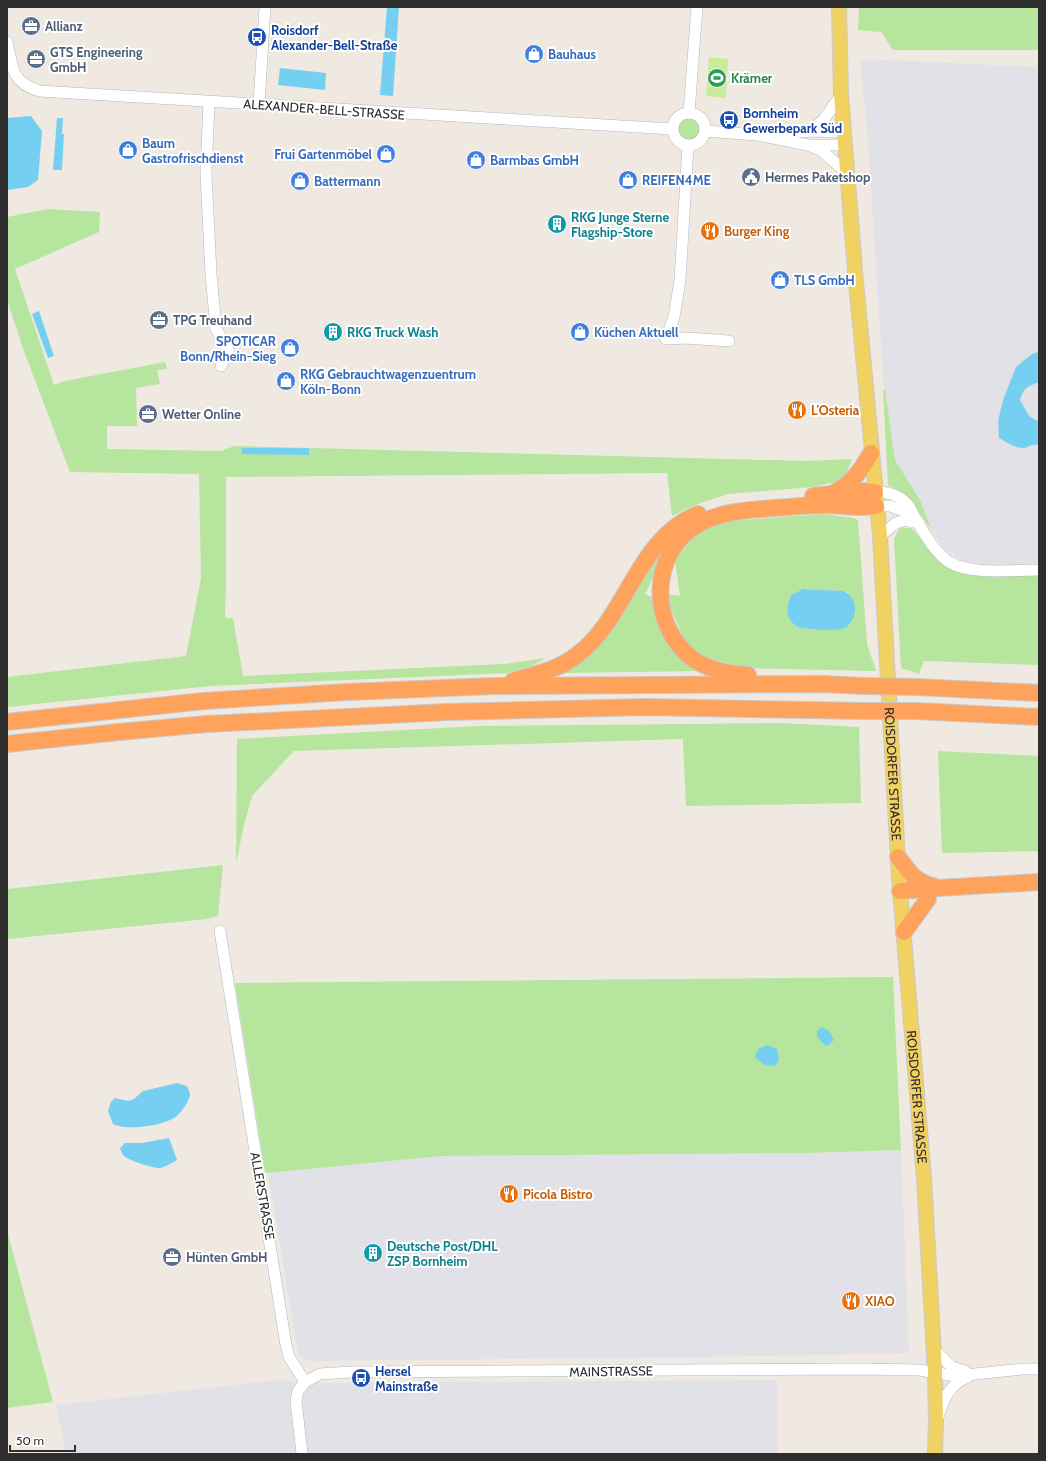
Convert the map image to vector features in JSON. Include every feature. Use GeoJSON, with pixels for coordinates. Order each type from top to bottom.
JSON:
{"type":"FeatureCollection","features":[{"type":"Feature","properties":{"kind":"highway"},"geometry":{"type":"LineString","coordinates":[[832,494],[846,486],[856,477],[871,453]]}},
{"type":"Feature","properties":{"kind":"highway"},"geometry":{"type":"LineString","coordinates":[[494,686],[554,669],[577,656],[600,635],[615,613],[643,564],[661,539],[694,515],[726,503],[860,491],[876,499]]}},
{"type":"Feature","properties":{"kind":"highway"},"geometry":{"type":"LineString","coordinates":[[823,684],[785,677],[731,674],[703,664],[693,658],[679,645],[668,630],[660,599],[661,578],[668,557],[675,546],[685,534],[696,525],[710,518],[723,514],[748,510],[823,505],[861,507],[876,499]]}},
{"type":"Feature","properties":{"kind":"highway"},"geometry":{"type":"LineString","coordinates":[[7,722],[204,701],[354,692],[494,686],[823,684],[1039,693]]}},
{"type":"Feature","properties":{"kind":"highway"},"geometry":{"type":"LineString","coordinates":[[7,744],[207,724],[447,712],[644,707],[915,711],[1039,717]]}},
{"type":"Feature","properties":{"kind":"highway"},"geometry":{"type":"LineString","coordinates":[[985,715],[1016,723],[1039,725]]}},
{"type":"Feature","properties":{"kind":"highway"},"geometry":{"type":"LineString","coordinates":[[898,857],[912,876],[933,893],[1039,890]]}},
{"type":"Feature","properties":{"kind":"highway"},"geometry":{"type":"LineString","coordinates":[[901,896],[1039,882]]}},
{"type":"Feature","properties":{"kind":"highway"},"geometry":{"type":"LineString","coordinates":[[904,932],[933,893]]}},
{"type":"Feature","properties":{"kind":"main road","name":"ROISDORFER STRASSE"},"geometry":{"type":"LineString","coordinates":[[839,7],[841,95],[867,390],[871,453],[880,536],[898,857],[924,1178],[935,1372],[935,1454]]}},
{"type":"Feature","properties":{"kind":"street"},"geometry":{"type":"LineString","coordinates":[[259,104],[265,7]]}},
{"type":"Feature","properties":{"kind":"street"},"geometry":{"type":"LineString","coordinates":[[689,113],[697,7]]}},
{"type":"Feature","properties":{"kind":"street","name":"ALEXANDER-BELL-STRASSE"},"geometry":{"type":"LineString","coordinates":[[7,42],[12,67],[17,79],[26,86],[39,91],[672,129]]}},
{"type":"Feature","properties":{"kind":"street"},"geometry":{"type":"LineString","coordinates":[[811,132],[824,119],[841,95]]}},
{"type":"Feature","properties":{"kind":"street"},"geometry":{"type":"LineString","coordinates":[[209,102],[206,174],[211,274],[216,329],[229,352],[221,366]]}},
{"type":"Feature","properties":{"kind":"street"},"geometry":{"type":"LineString","coordinates":[[689,113],[696,114],[701,118],[705,131],[699,142],[688,146],[676,141],[672,129],[673,123],[677,117],[682,114],[689,113]]}},
{"type":"Feature","properties":{"kind":"street"},"geometry":{"type":"LineString","coordinates":[[705,131],[757,135],[808,145],[822,152],[847,173]]}},
{"type":"Feature","properties":{"kind":"street"},"geometry":{"type":"LineString","coordinates":[[757,135],[811,132],[845,138]]}},
{"type":"Feature","properties":{"kind":"street"},"geometry":{"type":"LineString","coordinates":[[808,145],[845,138]]}},
{"type":"Feature","properties":{"kind":"street"},"geometry":{"type":"LineString","coordinates":[[688,146],[680,280],[674,317],[666,339],[686,338],[729,341]]}},
{"type":"Feature","properties":{"kind":"street"},"geometry":{"type":"LineString","coordinates":[[876,499],[886,492],[906,502],[935,550],[949,562],[963,568],[974,570],[1039,570]]}},
{"type":"Feature","properties":{"kind":"street"},"geometry":{"type":"LineString","coordinates":[[880,536],[896,523],[916,518]]}},
{"type":"Feature","properties":{"kind":"street","name":"ALLERSTRASSE"},"geometry":{"type":"LineString","coordinates":[[220,931],[286,1345],[289,1357],[305,1382]]}},
{"type":"Feature","properties":{"kind":"street"},"geometry":{"type":"LineString","coordinates":[[933,1349],[952,1367],[977,1374]]}},
{"type":"Feature","properties":{"kind":"street"},"geometry":{"type":"LineString","coordinates":[[936,1421],[950,1389],[955,1383],[962,1379],[977,1374],[1022,1369],[1039,1369]]}},
{"type":"Feature","properties":{"kind":"street","name":"MAINSTRASSE"},"geometry":{"type":"LineString","coordinates":[[305,1382],[320,1374],[345,1372],[919,1370],[956,1376],[977,1374]]}},
{"type":"Feature","properties":{"kind":"street"},"geometry":{"type":"LineString","coordinates":[[302,1454],[296,1401],[298,1391],[305,1382]]}},
{"type":"Feature","properties":{"kind":"shaded area"},"geometry":{"type":"Polygon","coordinates":[[[860,59],[1039,67],[1039,575],[974,575],[954,571],[961,560],[944,549],[932,531],[920,500],[895,460],[883,378],[868,141],[860,59]]]}},
{"type":"Feature","properties":{"kind":"shaded area"},"geometry":{"type":"Polygon","coordinates":[[[901,1150],[909,1353],[707,1357],[314,1361],[305,1360],[298,1355],[268,1173],[441,1156],[807,1153],[901,1150]]]}},
{"type":"Feature","properties":{"kind":"shaded area"},"geometry":{"type":"Polygon","coordinates":[[[278,1380],[326,1383],[777,1380],[778,1454],[66,1454],[56,1405],[278,1380]]]}},
{"type":"Feature","properties":{"kind":"green space"},"geometry":{"type":"Polygon","coordinates":[[[859,7],[1039,7],[1039,50],[893,50],[881,32],[858,30],[859,7]]]}},
{"type":"Feature","properties":{"kind":"green space","name":"Krämer"},"geometry":{"type":"Polygon","coordinates":[[[709,57],[728,59],[726,98],[706,96],[709,57]]]}},
{"type":"Feature","properties":{"kind":"green space"},"geometry":{"type":"Polygon","coordinates":[[[689,118],[697,121],[700,129],[697,137],[689,140],[681,137],[678,129],[681,121],[689,118]]]}},
{"type":"Feature","properties":{"kind":"green space"},"geometry":{"type":"Polygon","coordinates":[[[48,209],[100,212],[99,232],[15,269],[54,385],[65,381],[165,362],[167,369],[157,370],[160,384],[136,388],[137,426],[107,426],[107,449],[221,451],[234,446],[806,461],[852,459],[844,480],[812,487],[728,494],[692,506],[672,516],[667,473],[226,477],[225,618],[233,618],[243,676],[504,664],[546,658],[531,666],[508,673],[210,686],[7,707],[7,677],[186,656],[201,578],[199,474],[70,472],[25,354],[7,300],[7,217],[48,209]]]}},
{"type":"Feature","properties":{"kind":"green space"},"geometry":{"type":"Polygon","coordinates":[[[885,389],[895,460],[920,500],[932,531],[903,493],[888,485],[883,390],[885,389]]]}},
{"type":"Feature","properties":{"kind":"green space"},"geometry":{"type":"Polygon","coordinates":[[[824,514],[858,520],[867,644],[876,671],[743,668],[706,657],[685,642],[665,594],[680,596],[675,559],[698,533],[728,521],[824,514]],[[803,589],[791,595],[788,605],[789,618],[800,628],[842,629],[850,624],[855,613],[848,593],[843,591],[803,589]]]}},
{"type":"Feature","properties":{"kind":"green space"},"geometry":{"type":"Polygon","coordinates":[[[900,528],[911,528],[938,560],[949,568],[961,573],[983,576],[1039,575],[1039,665],[924,661],[919,674],[901,668],[894,539],[900,528]]]}},
{"type":"Feature","properties":{"kind":"green space"},"geometry":{"type":"Polygon","coordinates":[[[674,537],[645,594],[655,599],[704,671],[555,673],[591,652],[623,614],[643,576],[674,537]]]}},
{"type":"Feature","properties":{"kind":"green space"},"geometry":{"type":"Polygon","coordinates":[[[781,723],[859,727],[861,803],[686,806],[683,739],[294,751],[252,796],[236,863],[237,739],[479,726],[781,723]]]}},
{"type":"Feature","properties":{"kind":"green space"},"geometry":{"type":"Polygon","coordinates":[[[938,751],[1039,756],[1039,851],[942,853],[938,751]]]}},
{"type":"Feature","properties":{"kind":"green space"},"geometry":{"type":"Polygon","coordinates":[[[223,865],[218,916],[207,919],[7,939],[7,889],[223,865]]]}},
{"type":"Feature","properties":{"kind":"green space"},"geometry":{"type":"Polygon","coordinates":[[[893,977],[901,1150],[807,1153],[441,1156],[268,1173],[265,1172],[235,983],[893,977]]]}},
{"type":"Feature","properties":{"kind":"green space"},"geometry":{"type":"Polygon","coordinates":[[[7,1230],[53,1402],[7,1408],[7,1230]]]}},
{"type":"Feature","properties":{"kind":"water"},"geometry":{"type":"Polygon","coordinates":[[[387,7],[399,7],[393,96],[380,95],[387,7]]]}},
{"type":"Feature","properties":{"kind":"water"},"geometry":{"type":"Polygon","coordinates":[[[280,68],[326,73],[325,90],[278,85],[280,68]]]}},
{"type":"Feature","properties":{"kind":"water"},"geometry":{"type":"Polygon","coordinates":[[[31,116],[42,131],[38,180],[28,187],[7,190],[7,118],[31,116]]]}},
{"type":"Feature","properties":{"kind":"water"},"geometry":{"type":"Polygon","coordinates":[[[57,118],[63,118],[62,134],[64,134],[62,170],[53,170],[57,118]]]}},
{"type":"Feature","properties":{"kind":"water"},"geometry":{"type":"Polygon","coordinates":[[[39,311],[54,356],[48,358],[32,314],[39,311]]]}},
{"type":"Feature","properties":{"kind":"water"},"geometry":{"type":"Polygon","coordinates":[[[1038,352],[1039,382],[1026,388],[1020,400],[1029,416],[1039,422],[1039,445],[1020,448],[999,438],[998,421],[1003,400],[1016,367],[1032,354],[1038,352]]]}},
{"type":"Feature","properties":{"kind":"water"},"geometry":{"type":"Polygon","coordinates":[[[242,448],[309,448],[309,455],[242,454],[242,448]]]}},
{"type":"Feature","properties":{"kind":"water"},"geometry":{"type":"Polygon","coordinates":[[[803,589],[846,592],[852,598],[855,605],[854,615],[850,624],[844,628],[836,630],[800,628],[795,625],[789,618],[787,609],[791,595],[803,589]]]}},
{"type":"Feature","properties":{"kind":"water"},"geometry":{"type":"Polygon","coordinates":[[[822,1027],[829,1031],[834,1040],[827,1046],[822,1043],[817,1036],[817,1031],[822,1027]]]}},
{"type":"Feature","properties":{"kind":"water"},"geometry":{"type":"Polygon","coordinates":[[[767,1045],[777,1049],[779,1059],[776,1065],[767,1065],[755,1057],[758,1049],[767,1045]]]}},
{"type":"Feature","properties":{"kind":"water"},"geometry":{"type":"Polygon","coordinates":[[[177,1083],[187,1086],[190,1097],[176,1117],[168,1121],[144,1127],[126,1127],[113,1124],[108,1111],[111,1102],[115,1098],[128,1101],[134,1099],[143,1091],[177,1083]]]}},
{"type":"Feature","properties":{"kind":"water"},"geometry":{"type":"Polygon","coordinates":[[[169,1138],[177,1160],[160,1168],[147,1166],[126,1158],[120,1148],[125,1143],[142,1143],[169,1138]]]}},
{"type":"Feature","properties":{"kind":"place","name":"Allianz"},"geometry":{"type":"Point","coordinates":[31,26]}},
{"type":"Feature","properties":{"kind":"place","name":"Roisdorf Alexander-Bell-Straße"},"geometry":{"type":"Point","coordinates":[257,37]}},
{"type":"Feature","properties":{"kind":"place","name":"Bauhaus"},"geometry":{"type":"Point","coordinates":[534,54]}},
{"type":"Feature","properties":{"kind":"place","name":"GTS Engineering GmbH"},"geometry":{"type":"Point","coordinates":[36,59]}},
{"type":"Feature","properties":{"kind":"place","name":"Krämer"},"geometry":{"type":"Point","coordinates":[717,78]}},
{"type":"Feature","properties":{"kind":"place","name":"Bornheim Gewerbepark Süd"},"geometry":{"type":"Point","coordinates":[729,120]}},
{"type":"Feature","properties":{"kind":"place","name":"Baum Gastrofrischdienst"},"geometry":{"type":"Point","coordinates":[128,150]}},
{"type":"Feature","properties":{"kind":"place","name":"Frui Gartenmöbel"},"geometry":{"type":"Point","coordinates":[386,154]}},
{"type":"Feature","properties":{"kind":"place","name":"Barmbas GmbH"},"geometry":{"type":"Point","coordinates":[476,160]}},
{"type":"Feature","properties":{"kind":"place","name":"Hermes Paketshop"},"geometry":{"type":"Point","coordinates":[751,177]}},
{"type":"Feature","properties":{"kind":"place","name":"REIFEN4ME"},"geometry":{"type":"Point","coordinates":[628,180]}},
{"type":"Feature","properties":{"kind":"place","name":"Battermann"},"geometry":{"type":"Point","coordinates":[300,181]}},
{"type":"Feature","properties":{"kind":"place","name":"RKG Junge Sterne Flagship-Store"},"geometry":{"type":"Point","coordinates":[557,224]}},
{"type":"Feature","properties":{"kind":"place","name":"Burger King"},"geometry":{"type":"Point","coordinates":[710,231]}},
{"type":"Feature","properties":{"kind":"place","name":"TLS GmbH"},"geometry":{"type":"Point","coordinates":[780,280]}},
{"type":"Feature","properties":{"kind":"place","name":"TPG Treuhand"},"geometry":{"type":"Point","coordinates":[159,320]}},
{"type":"Feature","properties":{"kind":"place","name":"RKG Truck Wash"},"geometry":{"type":"Point","coordinates":[333,332]}},
{"type":"Feature","properties":{"kind":"place","name":"Küchen Aktuell"},"geometry":{"type":"Point","coordinates":[580,332]}},
{"type":"Feature","properties":{"kind":"place","name":"SPOTICAR Bonn/Rhein-Sieg"},"geometry":{"type":"Point","coordinates":[290,348]}},
{"type":"Feature","properties":{"kind":"place","name":"RKG Gebrauchtwagenzuentrum Köln-Bonn"},"geometry":{"type":"Point","coordinates":[286,381]}},
{"type":"Feature","properties":{"kind":"place","name":"L'Osteria"},"geometry":{"type":"Point","coordinates":[797,410]}},
{"type":"Feature","properties":{"kind":"place","name":"Wetter Online"},"geometry":{"type":"Point","coordinates":[148,414]}},
{"type":"Feature","properties":{"kind":"place","name":"Picola Bistro"},"geometry":{"type":"Point","coordinates":[509,1194]}},
{"type":"Feature","properties":{"kind":"place","name":"Deutsche Post/DHL ZSP Bornheim"},"geometry":{"type":"Point","coordinates":[373,1253]}},
{"type":"Feature","properties":{"kind":"place","name":"Hünten GmbH"},"geometry":{"type":"Point","coordinates":[172,1257]}},
{"type":"Feature","properties":{"kind":"place","name":"XIAO"},"geometry":{"type":"Point","coordinates":[851,1301]}},
{"type":"Feature","properties":{"kind":"place","name":"Hersel Mainstraße"},"geometry":{"type":"Point","coordinates":[361,1378]}}]}
